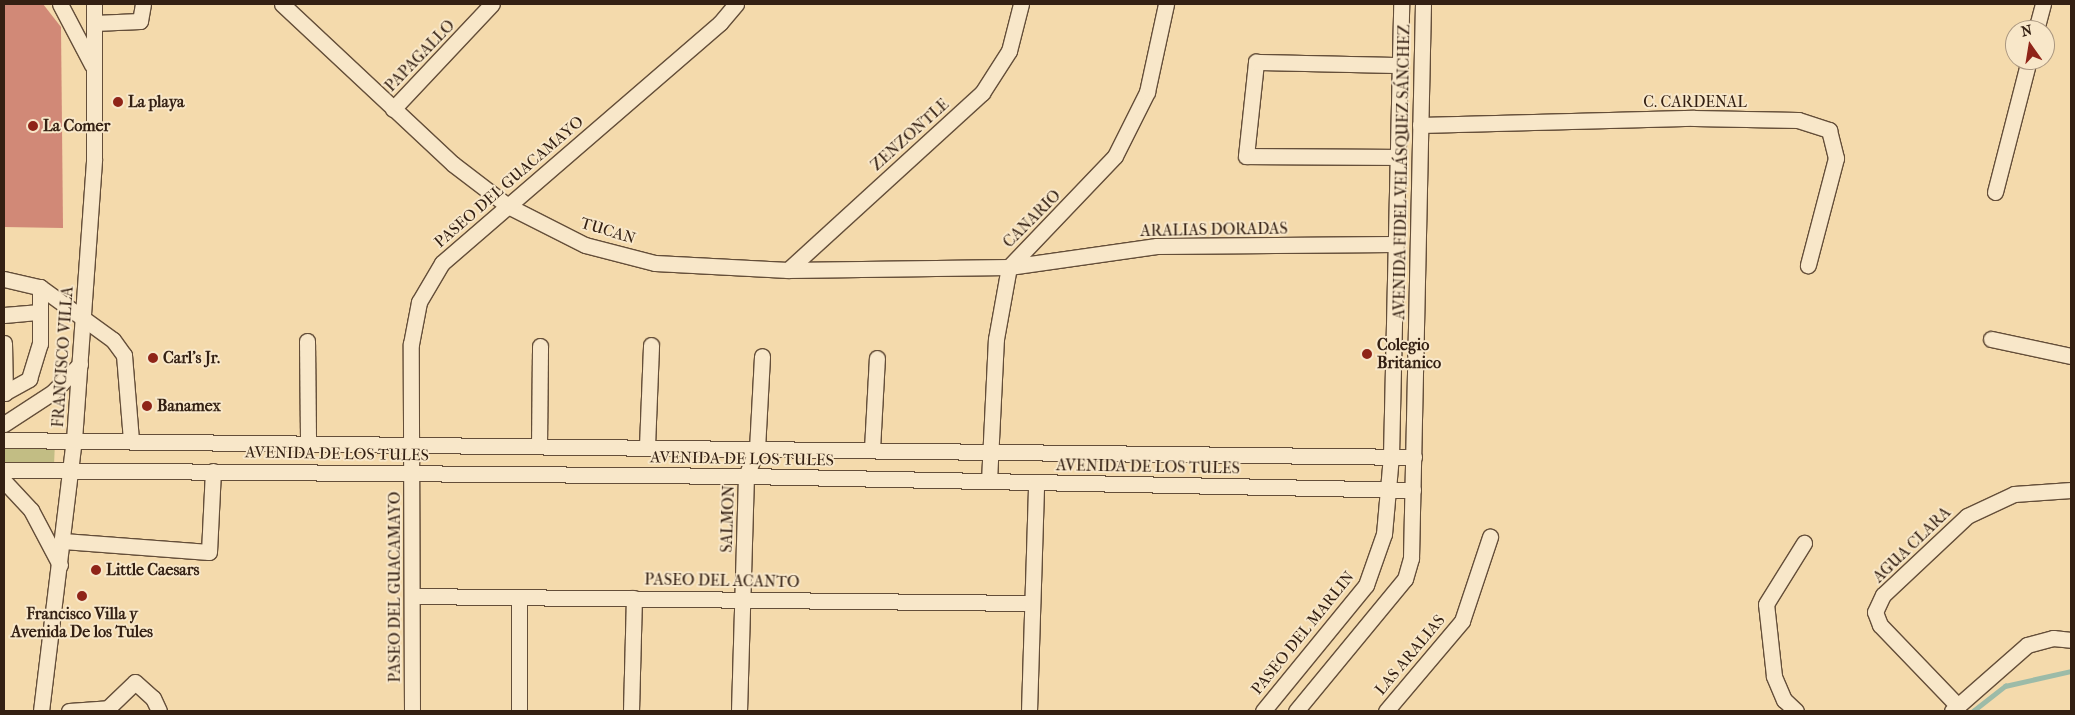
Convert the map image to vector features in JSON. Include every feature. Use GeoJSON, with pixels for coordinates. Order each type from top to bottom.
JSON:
{"type":"FeatureCollection","features":[{"type":"Feature","properties":{"kind":"street"},"geometry":{"type":"LineString","coordinates":[[60,4],[94,70]]}},
{"type":"Feature","properties":{"kind":"street","name":"FRANCISCO VILLA"},"geometry":{"type":"LineString","coordinates":[[40,711],[72,469],[94,159],[94,4]]}},
{"type":"Feature","properties":{"kind":"street"},"geometry":{"type":"LineString","coordinates":[[94,23],[140,21],[143,4]]}},
{"type":"Feature","properties":{"kind":"street","name":"TUCAN"},"geometry":{"type":"LineString","coordinates":[[282,4],[393,109],[508,206],[585,246],[655,263],[788,270],[1009,267]]}},
{"type":"Feature","properties":{"kind":"street","name":"PAPAGALLO"},"geometry":{"type":"LineString","coordinates":[[393,109],[492,4]]}},
{"type":"Feature","properties":{"kind":"street","name":"PASEO DEL GUACAMAYO"},"geometry":{"type":"LineString","coordinates":[[412,711],[413,444],[411,344],[419,302],[442,263],[720,23],[736,4]]}},
{"type":"Feature","properties":{"kind":"street","name":"ZENZONTLE"},"geometry":{"type":"LineString","coordinates":[[788,270],[982,93],[1008,51],[1021,4]]}},
{"type":"Feature","properties":{"kind":"street","name":"CANARIO"},"geometry":{"type":"LineString","coordinates":[[989,481],[996,339],[1009,267],[1115,156],[1147,92],[1166,4]]}},
{"type":"Feature","properties":{"kind":"street","name":"AVENIDA FIDEL VELÁSQUEZ SÁNCHEZ"},"geometry":{"type":"LineString","coordinates":[[1389,490],[1392,456],[1393,244],[1400,4]]}},
{"type":"Feature","properties":{"kind":"street","name":"AVENIDA FIDEL VELÁSQUEZ SÁNCHEZ"},"geometry":{"type":"LineString","coordinates":[[1413,490],[1422,4]]}},
{"type":"Feature","properties":{"kind":"street"},"geometry":{"type":"LineString","coordinates":[[2039,20],[2043,4]]}},
{"type":"Feature","properties":{"kind":"street"},"geometry":{"type":"LineString","coordinates":[[1397,157],[1246,156],[1256,62],[1399,65]]}},
{"type":"Feature","properties":{"kind":"street"},"geometry":{"type":"LineString","coordinates":[[1995,192],[2026,70]]}},
{"type":"Feature","properties":{"kind":"street","name":"C. CARDENAL"},"geometry":{"type":"LineString","coordinates":[[1420,125],[1694,118],[1798,120],[1829,130],[1836,158],[1808,265]]}},
{"type":"Feature","properties":{"kind":"street","name":"ARALIAS DORADAS"},"geometry":{"type":"LineString","coordinates":[[1009,267],[1157,246],[1393,244]]}},
{"type":"Feature","properties":{"kind":"street"},"geometry":{"type":"LineString","coordinates":[[4,279],[40,287],[113,340],[124,355],[131,440]]}},
{"type":"Feature","properties":{"kind":"street"},"geometry":{"type":"LineString","coordinates":[[4,343],[4,393],[29,379],[40,344],[40,287]]}},
{"type":"Feature","properties":{"kind":"street"},"geometry":{"type":"LineString","coordinates":[[4,315],[40,312]]}},
{"type":"Feature","properties":{"kind":"street"},"geometry":{"type":"LineString","coordinates":[[1991,339],[2071,356]]}},
{"type":"Feature","properties":{"kind":"street"},"geometry":{"type":"LineString","coordinates":[[307,341],[308,443]]}},
{"type":"Feature","properties":{"kind":"street"},"geometry":{"type":"LineString","coordinates":[[647,446],[652,345]]}},
{"type":"Feature","properties":{"kind":"street"},"geometry":{"type":"LineString","coordinates":[[539,446],[540,346]]}},
{"type":"Feature","properties":{"kind":"street","name":"SALMON"},"geometry":{"type":"LineString","coordinates":[[739,711],[746,476],[757,449],[762,356]]}},
{"type":"Feature","properties":{"kind":"street"},"geometry":{"type":"LineString","coordinates":[[872,450],[877,358]]}},
{"type":"Feature","properties":{"kind":"street"},"geometry":{"type":"LineString","coordinates":[[4,424],[54,392],[80,364]]}},
{"type":"Feature","properties":{"kind":"street","name":"AVENIDA DE LOS TULES"},"geometry":{"type":"LineString","coordinates":[[4,440],[991,450],[1414,457]]}},
{"type":"Feature","properties":{"kind":"street","name":"AVENIDA DE LOS TULES"},"geometry":{"type":"LineString","coordinates":[[4,470],[213,470],[746,476],[1413,490]]}},
{"type":"Feature","properties":{"kind":"street"},"geometry":{"type":"LineString","coordinates":[[63,541],[209,552],[213,470]]}},
{"type":"Feature","properties":{"kind":"street"},"geometry":{"type":"LineString","coordinates":[[4,481],[31,510],[60,565]]}},
{"type":"Feature","properties":{"kind":"street"},"geometry":{"type":"LineString","coordinates":[[1028,711],[1036,482]]}},
{"type":"Feature","properties":{"kind":"street","name":"PASEO DEL MARLIN"},"geometry":{"type":"LineString","coordinates":[[1263,711],[1366,585],[1376,566],[1389,490]]}},
{"type":"Feature","properties":{"kind":"street"},"geometry":{"type":"LineString","coordinates":[[1296,711],[1405,579],[1411,558],[1413,490]]}},
{"type":"Feature","properties":{"kind":"street","name":"AGUA CLARA"},"geometry":{"type":"LineString","coordinates":[[1954,708],[1880,626],[1875,612],[1883,595],[1967,516],[2014,494],[2071,490]]}},
{"type":"Feature","properties":{"kind":"street","name":"LAS ARALIAS"},"geometry":{"type":"LineString","coordinates":[[1386,711],[1462,620],[1490,537]]}},
{"type":"Feature","properties":{"kind":"street"},"geometry":{"type":"LineString","coordinates":[[1796,711],[1784,700],[1774,676],[1766,604],[1804,543]]}},
{"type":"Feature","properties":{"kind":"street","name":"PASEO DEL ACANTO"},"geometry":{"type":"LineString","coordinates":[[412,596],[1032,603]]}},
{"type":"Feature","properties":{"kind":"street"},"geometry":{"type":"LineString","coordinates":[[519,597],[519,711]]}},
{"type":"Feature","properties":{"kind":"street"},"geometry":{"type":"LineString","coordinates":[[632,711],[634,598]]}},
{"type":"Feature","properties":{"kind":"street"},"geometry":{"type":"LineString","coordinates":[[1954,708],[2028,645],[2053,638],[2071,640]]}},
{"type":"Feature","properties":{"kind":"street"},"geometry":{"type":"LineString","coordinates":[[69,711],[110,710],[135,682],[153,698],[159,711]]}},
{"type":"Feature","properties":{"kind":"shaded area"},"geometry":{"type":"Polygon","coordinates":[[[55,441],[54,466],[4,466],[4,443],[55,441]]]}},
{"type":"Feature","properties":{"kind":"building","name":"La Comer"},"geometry":{"type":"Polygon","coordinates":[[[4,4],[43,4],[61,27],[63,228],[4,227],[4,4]]]}},
{"type":"Feature","properties":{"kind":"waterway"},"geometry":{"type":"LineString","coordinates":[[1973,711],[2005,686],[2071,671]]}},
{"type":"Feature","properties":{"kind":"place","name":"La playa"},"geometry":{"type":"Point","coordinates":[118,102]}},
{"type":"Feature","properties":{"kind":"place","name":"La Comer"},"geometry":{"type":"Point","coordinates":[33,126]}},
{"type":"Feature","properties":{"kind":"place","name":"Colegio Britanico"},"geometry":{"type":"Point","coordinates":[1367,354]}},
{"type":"Feature","properties":{"kind":"place","name":"Carl's Jr."},"geometry":{"type":"Point","coordinates":[153,358]}},
{"type":"Feature","properties":{"kind":"place","name":"Banamex"},"geometry":{"type":"Point","coordinates":[147,406]}},
{"type":"Feature","properties":{"kind":"place","name":"Little Caesars"},"geometry":{"type":"Point","coordinates":[96,570]}},
{"type":"Feature","properties":{"kind":"place","name":"Francisco Villa y Avenida De los Tules"},"geometry":{"type":"Point","coordinates":[82,596]}}]}
